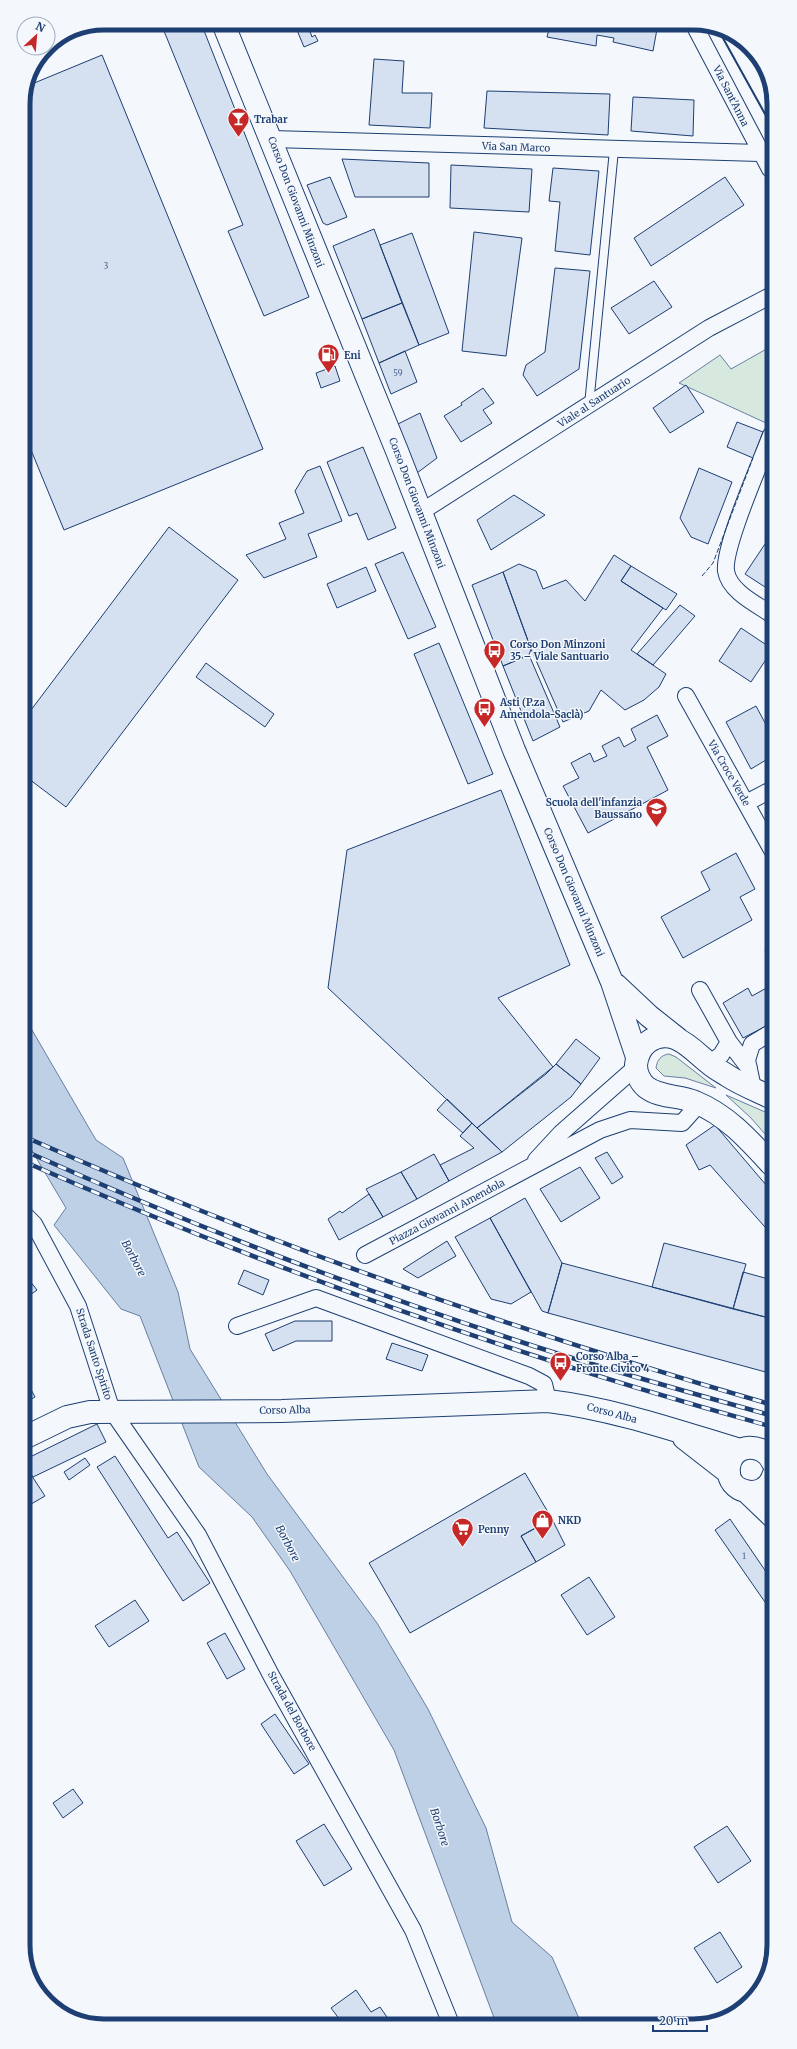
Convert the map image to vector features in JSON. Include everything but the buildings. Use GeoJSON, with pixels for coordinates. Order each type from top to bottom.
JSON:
{"type":"FeatureCollection","features":[{"type":"Feature","properties":{"kind":"main road","name":"Corso Don Giovanni Minzoni"},"geometry":{"type":"LineString","coordinates":[[226,30],[272,140],[421,512],[514,750],[612,982],[637,1062]]}},
{"type":"Feature","properties":{"kind":"main road","name":"Corso Don Giovanni Minzoni"},"geometry":{"type":"LineString","coordinates":[[612,982],[648,1016],[678,1038]]}},
{"type":"Feature","properties":{"kind":"main road","name":"Piazza Giovanni Amendola"},"geometry":{"type":"LineString","coordinates":[[637,1062],[642,1048],[649,1041],[658,1037],[668,1036],[678,1038]]}},
{"type":"Feature","properties":{"kind":"main road"},"geometry":{"type":"LineString","coordinates":[[678,1038],[710,1064],[731,1078],[751,1078],[767,1093]]}},
{"type":"Feature","properties":{"kind":"main road"},"geometry":{"type":"LineString","coordinates":[[637,1062],[639,1077],[644,1086],[652,1092],[699,1104],[716,1112],[735,1126],[767,1160]]}},
{"type":"Feature","properties":{"kind":"main road","name":"Corso Alba"},"geometry":{"type":"LineString","coordinates":[[30,1434],[76,1414],[112,1411],[282,1411],[548,1401],[598,1408],[740,1450]]}},
{"type":"Feature","properties":{"kind":"main road","name":"Corso Alba"},"geometry":{"type":"LineString","coordinates":[[676,1431],[729,1473]]}},
{"type":"Feature","properties":{"kind":"main road"},"geometry":{"type":"LineString","coordinates":[[767,1467],[747,1447],[740,1450],[731,1460],[729,1473],[735,1486],[747,1492],[767,1511]]}},
{"type":"Feature","properties":{"kind":"main road"},"geometry":{"type":"LineString","coordinates":[[747,1492],[761,1490],[767,1479]]}},
{"type":"Feature","properties":{"kind":"street","name":"Via Sant'Anna"},"geometry":{"type":"LineString","coordinates":[[697,30],[767,164]]}},
{"type":"Feature","properties":{"kind":"street","name":"Via San Marco"},"geometry":{"type":"LineString","coordinates":[[272,140],[760,153]]}},
{"type":"Feature","properties":{"kind":"street","name":"Viale al Santuario"},"geometry":{"type":"LineString","coordinates":[[421,512],[709,328],[767,298]]}},
{"type":"Feature","properties":{"kind":"street"},"geometry":{"type":"LineString","coordinates":[[767,446],[728,550],[726,571],[732,584],[746,597],[767,611]]}},
{"type":"Feature","properties":{"kind":"street","name":"Via Croce Verde"},"geometry":{"type":"LineString","coordinates":[[686,696],[767,841]]}},
{"type":"Feature","properties":{"kind":"street"},"geometry":{"type":"LineString","coordinates":[[746,803],[767,792]]}},
{"type":"Feature","properties":{"kind":"street"},"geometry":{"type":"LineString","coordinates":[[700,990],[751,1078]]}},
{"type":"Feature","properties":{"kind":"street"},"geometry":{"type":"LineString","coordinates":[[751,1078],[747,1060],[752,1044],[767,1035]]}},
{"type":"Feature","properties":{"kind":"street"},"geometry":{"type":"LineString","coordinates":[[710,1064],[721,1055],[729,1042]]}},
{"type":"Feature","properties":{"kind":"street","name":"Piazza Giovanni Amendola"},"geometry":{"type":"LineString","coordinates":[[529,1169],[561,1132],[637,1062]]}},
{"type":"Feature","properties":{"kind":"street"},"geometry":{"type":"LineString","coordinates":[[659,1121],[664,1095]]}},
{"type":"Feature","properties":{"kind":"street","name":"Piazza Giovanni Amendola"},"geometry":{"type":"LineString","coordinates":[[365,1255],[614,1124],[630,1120],[682,1123],[699,1104]]}},
{"type":"Feature","properties":{"kind":"street","name":"Strada Santo Spirito"},"geometry":{"type":"LineString","coordinates":[[30,1220],[34,1224],[78,1306],[112,1411]]}},
{"type":"Feature","properties":{"kind":"street"},"geometry":{"type":"LineString","coordinates":[[237,1326],[316,1298],[529,1376],[544,1384],[548,1401]]}},
{"type":"Feature","properties":{"kind":"street","name":"Strada del Borbore"},"geometry":{"type":"LineString","coordinates":[[112,1411],[198,1535],[272,1677],[413,1930],[449,2019]]}},
{"type":"Feature","properties":{"kind":"lane"},"geometry":{"type":"LineString","coordinates":[[589,406],[614,150]]}},
{"type":"Feature","properties":{"kind":"shaded area"},"geometry":{"type":"Polygon","coordinates":[[[767,349],[766,423],[679,383],[720,355],[731,369],[767,349]]]}},
{"type":"Feature","properties":{"kind":"shaded area"},"geometry":{"type":"Polygon","coordinates":[[[669,1054],[676,1057],[716,1088],[685,1078],[664,1076],[656,1068],[658,1060],[669,1054]]]}},
{"type":"Feature","properties":{"kind":"shaded area"},"geometry":{"type":"Polygon","coordinates":[[[726,1095],[767,1113],[767,1136],[751,1118],[726,1095]]]}},
{"type":"Feature","properties":{"kind":"water","name":"Borbore"},"geometry":{"type":"Polygon","coordinates":[[[30,1027],[96,1140],[123,1158],[178,1292],[190,1349],[267,1474],[377,1623],[428,1709],[486,1828],[512,1922],[552,1957],[579,2019],[495,2019],[394,1750],[290,1571],[252,1517],[199,1467],[140,1316],[121,1309],[54,1225],[66,1208],[30,1147],[30,1027]]]}},
{"type":"Feature","properties":{"kind":"railway"},"geometry":{"type":"LineString","coordinates":[[30,1139],[209,1214],[394,1284],[583,1347],[767,1403]]}},
{"type":"Feature","properties":{"kind":"railway"},"geometry":{"type":"LineString","coordinates":[[30,1153],[144,1203],[265,1251],[386,1296],[575,1359],[767,1414]]}},
{"type":"Feature","properties":{"kind":"railway"},"geometry":{"type":"LineString","coordinates":[[30,1164],[209,1239],[394,1308],[488,1341],[583,1371],[767,1425]]}},
{"type":"Feature","properties":{"kind":"fence"},"geometry":{"type":"LineString","coordinates":[[702,576],[713,563],[753,458]]}},
{"type":"Feature","properties":{"kind":"wall"},"geometry":{"type":"LineString","coordinates":[[722,36],[767,118]]}},
{"type":"Feature","properties":{"kind":"place","name":"Trabar"},"geometry":{"type":"Point","coordinates":[239,138]}},
{"type":"Feature","properties":{"kind":"place","name":"Eni"},"geometry":{"type":"Point","coordinates":[328,374]}},
{"type":"Feature","properties":{"kind":"place","name":"Corso Don Minzoni 35 – Viale Santuario"},"geometry":{"type":"Point","coordinates":[495,670]}},
{"type":"Feature","properties":{"kind":"place","name":"Asti (P.za Amendola-Saclà)"},"geometry":{"type":"Point","coordinates":[485,728]}},
{"type":"Feature","properties":{"kind":"place","name":"Scuola dell'infanzia Baussano"},"geometry":{"type":"Point","coordinates":[657,828]}},
{"type":"Feature","properties":{"kind":"place","name":"Corso Alba – Fronte Civico 4"},"geometry":{"type":"Point","coordinates":[561,1382]}},
{"type":"Feature","properties":{"kind":"place","name":"NKD"},"geometry":{"type":"Point","coordinates":[543,1540]}},
{"type":"Feature","properties":{"kind":"place","name":"Penny"},"geometry":{"type":"Point","coordinates":[462,1548]}}]}
